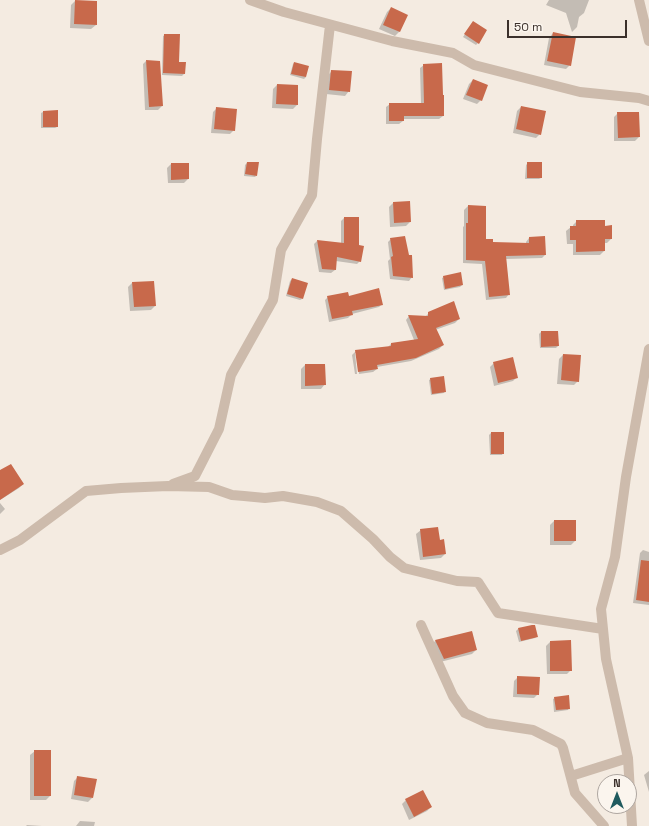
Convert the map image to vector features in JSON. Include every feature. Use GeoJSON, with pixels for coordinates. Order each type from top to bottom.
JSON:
{"type":"FeatureCollection","features":[{"type":"Feature","properties":{"kind":"street"},"geometry":{"type":"LineString","coordinates":[[250,0],[284,12],[330,25],[392,41],[453,53],[474,65],[580,92],[649,100]]}},
{"type":"Feature","properties":{"kind":"street"},"geometry":{"type":"LineString","coordinates":[[639,0],[649,41]]}},
{"type":"Feature","properties":{"kind":"street"},"geometry":{"type":"LineString","coordinates":[[168,486],[195,476],[219,429],[231,375],[273,300],[281,250],[312,195],[330,25]]}},
{"type":"Feature","properties":{"kind":"street"},"geometry":{"type":"LineString","coordinates":[[632,826],[628,758],[606,659],[601,609],[615,557],[626,477],[649,350]]}},
{"type":"Feature","properties":{"kind":"street"},"geometry":{"type":"LineString","coordinates":[[0,550],[20,540],[86,491],[168,486],[209,487],[232,495],[265,498],[283,496],[317,502],[341,511],[373,539],[390,557],[404,568],[458,581],[478,582],[498,613],[603,629]]}},
{"type":"Feature","properties":{"kind":"street"},"geometry":{"type":"LineString","coordinates":[[421,625],[453,696],[465,713],[487,723],[533,730],[561,744],[575,793],[604,826]]}},
{"type":"Feature","properties":{"kind":"street"},"geometry":{"type":"LineString","coordinates":[[571,776],[628,758]]}},
{"type":"Feature","properties":{"kind":"building"},"geometry":{"type":"Polygon","coordinates":[[[75,0],[97,1],[97,25],[74,24],[75,0]]]}},
{"type":"Feature","properties":{"kind":"building"},"geometry":{"type":"Polygon","coordinates":[[[391,7],[408,15],[400,32],[383,25],[391,7]]]}},
{"type":"Feature","properties":{"kind":"building"},"geometry":{"type":"Polygon","coordinates":[[[473,21],[487,30],[479,44],[464,34],[473,21]]]}},
{"type":"Feature","properties":{"kind":"building"},"geometry":{"type":"Polygon","coordinates":[[[553,32],[576,37],[571,66],[547,61],[553,32]]]}},
{"type":"Feature","properties":{"kind":"building"},"geometry":{"type":"Polygon","coordinates":[[[164,34],[180,34],[179,62],[186,62],[185,74],[163,73],[164,34]]]}},
{"type":"Feature","properties":{"kind":"building"},"geometry":{"type":"Polygon","coordinates":[[[146,60],[160,61],[163,106],[149,107],[146,60]]]}},
{"type":"Feature","properties":{"kind":"building"},"geometry":{"type":"Polygon","coordinates":[[[294,62],[309,66],[306,77],[291,74],[294,62]]]}},
{"type":"Feature","properties":{"kind":"building"},"geometry":{"type":"Polygon","coordinates":[[[442,63],[444,116],[404,116],[404,121],[389,121],[389,103],[424,103],[423,64],[442,63]]]}},
{"type":"Feature","properties":{"kind":"building"},"geometry":{"type":"Polygon","coordinates":[[[331,70],[352,71],[350,92],[329,90],[331,70]]]}},
{"type":"Feature","properties":{"kind":"building"},"geometry":{"type":"Polygon","coordinates":[[[473,79],[488,85],[482,101],[466,95],[473,79]]]}},
{"type":"Feature","properties":{"kind":"building"},"geometry":{"type":"Polygon","coordinates":[[[277,84],[298,85],[298,105],[276,104],[277,84]]]}},
{"type":"Feature","properties":{"kind":"building"},"geometry":{"type":"Polygon","coordinates":[[[521,106],[546,111],[541,135],[516,129],[521,106]]]}},
{"type":"Feature","properties":{"kind":"building"},"geometry":{"type":"Polygon","coordinates":[[[216,107],[237,109],[235,131],[214,129],[216,107]]]}},
{"type":"Feature","properties":{"kind":"building"},"geometry":{"type":"Polygon","coordinates":[[[58,110],[58,127],[43,127],[43,111],[58,110]]]}},
{"type":"Feature","properties":{"kind":"building"},"geometry":{"type":"Polygon","coordinates":[[[617,112],[639,112],[640,137],[618,138],[617,112]]]}},
{"type":"Feature","properties":{"kind":"building"},"geometry":{"type":"Polygon","coordinates":[[[247,162],[259,162],[257,176],[245,174],[247,162]]]}},
{"type":"Feature","properties":{"kind":"building"},"geometry":{"type":"Polygon","coordinates":[[[527,162],[542,162],[542,178],[527,178],[527,162]]]}},
{"type":"Feature","properties":{"kind":"building"},"geometry":{"type":"Polygon","coordinates":[[[171,163],[189,163],[189,179],[171,180],[171,163]]]}},
{"type":"Feature","properties":{"kind":"building"},"geometry":{"type":"Polygon","coordinates":[[[410,201],[411,222],[394,223],[393,202],[410,201]]]}},
{"type":"Feature","properties":{"kind":"building"},"geometry":{"type":"Polygon","coordinates":[[[468,205],[486,206],[486,239],[493,239],[493,242],[529,243],[529,237],[545,236],[546,255],[506,256],[510,295],[489,297],[485,261],[466,260],[466,223],[468,223],[468,205]]]}},
{"type":"Feature","properties":{"kind":"building"},"geometry":{"type":"Polygon","coordinates":[[[344,217],[359,217],[359,245],[364,246],[361,262],[337,257],[336,270],[322,269],[317,240],[344,243],[344,217]]]}},
{"type":"Feature","properties":{"kind":"building"},"geometry":{"type":"Polygon","coordinates":[[[576,220],[605,220],[605,226],[612,225],[612,239],[605,239],[605,251],[576,252],[576,240],[570,240],[570,226],[576,226],[576,220]]]}},
{"type":"Feature","properties":{"kind":"building"},"geometry":{"type":"Polygon","coordinates":[[[405,236],[409,255],[412,255],[413,278],[393,276],[391,257],[393,256],[390,238],[405,236]]]}},
{"type":"Feature","properties":{"kind":"building"},"geometry":{"type":"Polygon","coordinates":[[[461,272],[463,285],[445,289],[443,276],[461,272]]]}},
{"type":"Feature","properties":{"kind":"building"},"geometry":{"type":"Polygon","coordinates":[[[292,278],[308,283],[303,299],[287,294],[292,278]]]}},
{"type":"Feature","properties":{"kind":"building"},"geometry":{"type":"Polygon","coordinates":[[[154,281],[156,306],[134,307],[132,282],[154,281]]]}},
{"type":"Feature","properties":{"kind":"building"},"geometry":{"type":"Polygon","coordinates":[[[379,288],[383,305],[352,311],[353,315],[332,319],[327,296],[348,292],[349,296],[379,288]]]}},
{"type":"Feature","properties":{"kind":"building"},"geometry":{"type":"Polygon","coordinates":[[[454,301],[460,319],[436,328],[444,345],[416,358],[377,365],[378,369],[358,372],[355,350],[391,346],[391,343],[418,339],[408,315],[428,316],[428,312],[454,301]]]}},
{"type":"Feature","properties":{"kind":"building"},"geometry":{"type":"Polygon","coordinates":[[[541,331],[558,331],[559,346],[541,347],[541,331]]]}},
{"type":"Feature","properties":{"kind":"building"},"geometry":{"type":"Polygon","coordinates":[[[563,354],[581,355],[579,382],[561,380],[563,354]]]}},
{"type":"Feature","properties":{"kind":"building"},"geometry":{"type":"Polygon","coordinates":[[[513,357],[518,378],[498,383],[493,362],[513,357]]]}},
{"type":"Feature","properties":{"kind":"building"},"geometry":{"type":"Polygon","coordinates":[[[305,364],[325,364],[326,385],[305,386],[305,364]]]}},
{"type":"Feature","properties":{"kind":"building"},"geometry":{"type":"Polygon","coordinates":[[[444,376],[446,392],[432,394],[430,378],[444,376]]]}},
{"type":"Feature","properties":{"kind":"building"},"geometry":{"type":"Polygon","coordinates":[[[491,432],[504,432],[504,454],[491,454],[491,432]]]}},
{"type":"Feature","properties":{"kind":"building"},"geometry":{"type":"Polygon","coordinates":[[[11,464],[24,484],[0,500],[0,470],[11,464]]]}},
{"type":"Feature","properties":{"kind":"building"},"geometry":{"type":"Polygon","coordinates":[[[554,520],[576,520],[576,541],[554,541],[554,520]]]}},
{"type":"Feature","properties":{"kind":"building"},"geometry":{"type":"Polygon","coordinates":[[[438,527],[440,540],[444,539],[446,554],[423,557],[420,529],[438,527]]]}},
{"type":"Feature","properties":{"kind":"building"},"geometry":{"type":"Polygon","coordinates":[[[641,560],[649,561],[649,602],[636,600],[641,560]]]}},
{"type":"Feature","properties":{"kind":"building"},"geometry":{"type":"Polygon","coordinates":[[[535,625],[538,637],[521,641],[518,628],[535,625]]]}},
{"type":"Feature","properties":{"kind":"building"},"geometry":{"type":"Polygon","coordinates":[[[472,631],[477,650],[444,659],[435,640],[472,631]]]}},
{"type":"Feature","properties":{"kind":"building"},"geometry":{"type":"Polygon","coordinates":[[[571,640],[572,671],[550,671],[550,641],[571,640]]]}},
{"type":"Feature","properties":{"kind":"building"},"geometry":{"type":"Polygon","coordinates":[[[517,676],[540,677],[539,695],[517,694],[517,676]]]}},
{"type":"Feature","properties":{"kind":"building"},"geometry":{"type":"Polygon","coordinates":[[[569,695],[570,709],[556,710],[554,697],[569,695]]]}},
{"type":"Feature","properties":{"kind":"building"},"geometry":{"type":"Polygon","coordinates":[[[34,750],[51,750],[51,796],[34,796],[34,750]]]}},
{"type":"Feature","properties":{"kind":"building"},"geometry":{"type":"Polygon","coordinates":[[[77,776],[97,779],[93,798],[74,795],[77,776]]]}},
{"type":"Feature","properties":{"kind":"building"},"geometry":{"type":"Polygon","coordinates":[[[423,790],[432,807],[414,817],[405,799],[423,790]]]}}]}
